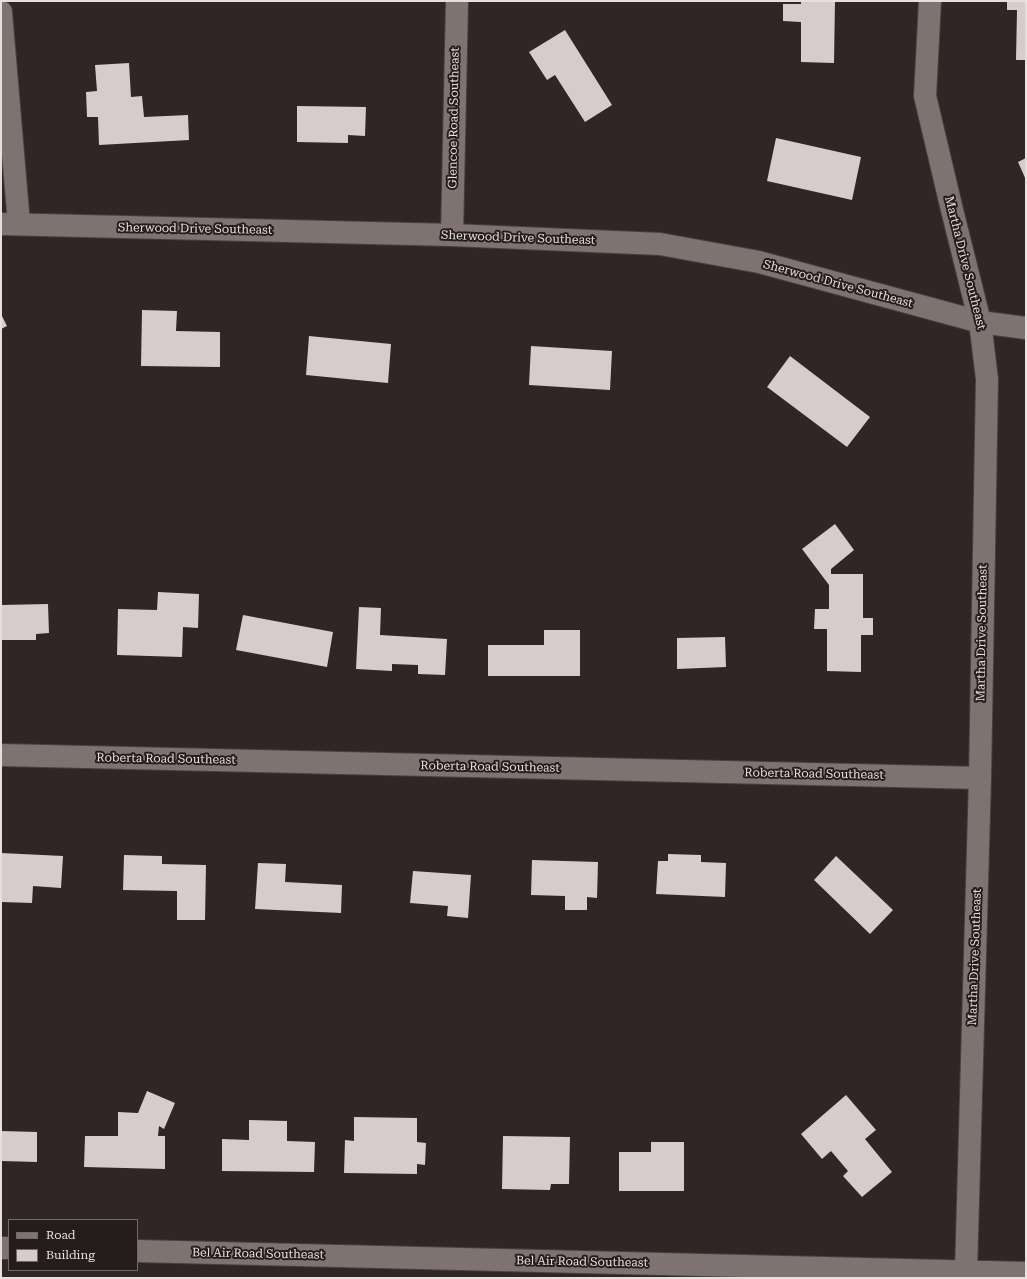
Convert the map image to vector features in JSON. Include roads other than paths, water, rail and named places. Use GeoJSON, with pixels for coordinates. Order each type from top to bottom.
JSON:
{"type":"FeatureCollection","features":[{"type":"Feature","properties":{"kind":"street","name":"Glencoe Road Southeast"},"geometry":{"type":"LineString","coordinates":[[452,235],[457,1]]}},
{"type":"Feature","properties":{"kind":"street","name":"Martha Drive Southeast"},"geometry":{"type":"LineString","coordinates":[[930,1],[925,96],[980,322],[987,379],[980,778],[966,1272]]}},
{"type":"Feature","properties":{"kind":"street"},"geometry":{"type":"LineString","coordinates":[[1,12],[10,224]]}},
{"type":"Feature","properties":{"kind":"street","name":"Sherwood Drive Southeast"},"geometry":{"type":"LineString","coordinates":[[10,224],[452,235],[660,244],[759,262],[980,322],[1026,328]]}},
{"type":"Feature","properties":{"kind":"street","name":"Roberta Road Southeast"},"geometry":{"type":"LineString","coordinates":[[1,755],[980,778]]}},
{"type":"Feature","properties":{"kind":"street","name":"Bel Air Road Southeast"},"geometry":{"type":"LineString","coordinates":[[138,1251],[1026,1273]]}}]}
